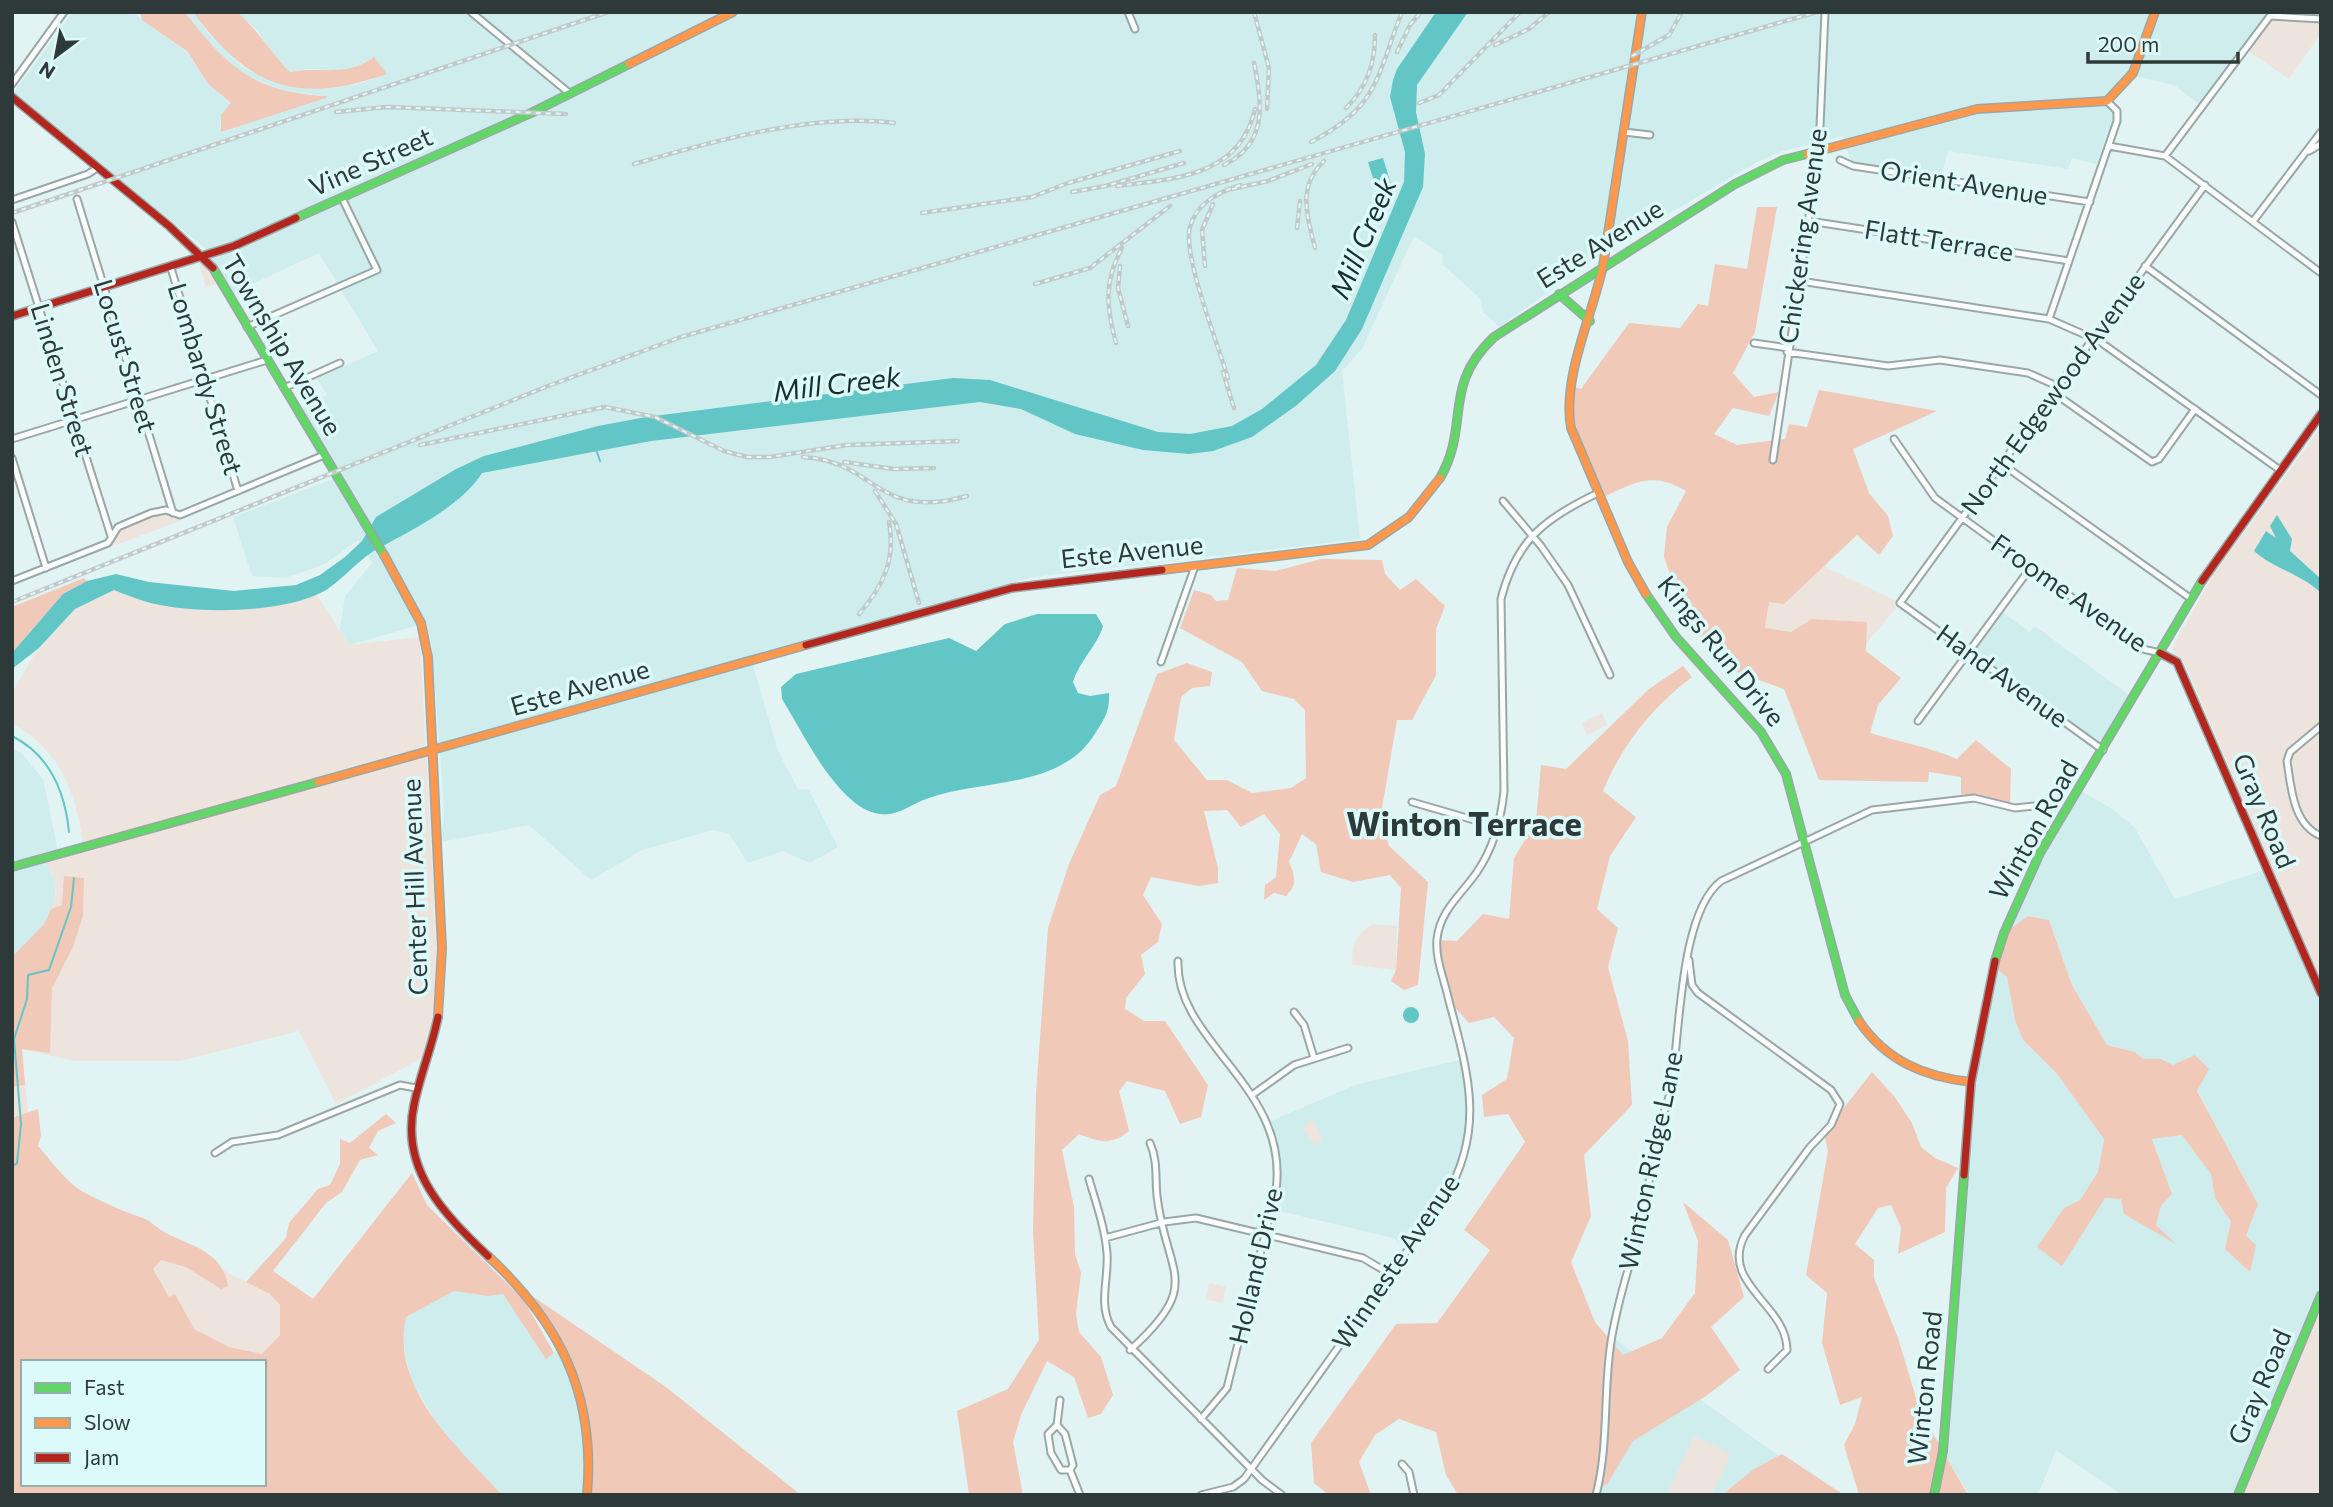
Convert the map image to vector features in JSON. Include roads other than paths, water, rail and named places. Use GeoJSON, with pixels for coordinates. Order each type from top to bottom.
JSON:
{"type":"FeatureCollection","features":[{"type":"Feature","properties":{"kind":"street"},"geometry":{"type":"LineString","coordinates":[[12,84],[65,12]]}},
{"type":"Feature","properties":{"kind":"street"},"geometry":{"type":"LineString","coordinates":[[471,12],[568,93]]}},
{"type":"Feature","properties":{"kind":"street","name":"Vine Street"},"geometry":{"type":"LineString","coordinates":[[12,316],[205,257],[531,113],[733,12]]}},
{"type":"Feature","properties":{"kind":"street"},"geometry":{"type":"LineString","coordinates":[[1128,12],[1135,29]]}},
{"type":"Feature","properties":{"kind":"street","name":"Kings Run Drive"},"geometry":{"type":"LineString","coordinates":[[1642,12],[1603,266],[1590,321],[1572,373],[1567,409],[1573,436],[1646,595],[1676,637],[1751,719],[1778,757],[1788,778],[1845,995],[1860,1026],[1878,1046],[1907,1066],[1932,1077],[1971,1082]]}},
{"type":"Feature","properties":{"kind":"street","name":"Chickering Avenue"},"geometry":{"type":"LineString","coordinates":[[1773,460],[1819,149],[1825,12]]}},
{"type":"Feature","properties":{"kind":"street"},"geometry":{"type":"LineString","coordinates":[[2049,318],[2118,114],[2107,100],[2121,92],[2133,75],[2155,12]]}},
{"type":"Feature","properties":{"kind":"street"},"geometry":{"type":"LineString","coordinates":[[2165,156],[2267,18],[2275,15],[2321,19]]}},
{"type":"Feature","properties":{"kind":"street","name":"Township Avenue"},"geometry":{"type":"LineString","coordinates":[[12,97],[205,257],[366,524]]}},
{"type":"Feature","properties":{"kind":"street","name":"Este Avenue"},"geometry":{"type":"LineString","coordinates":[[12,867],[1012,588],[1349,550],[1377,541],[1395,530],[1418,506],[1448,462],[1456,433],[1460,392],[1479,352],[1502,330],[1735,184],[1783,160],[1977,108],[2107,100]]}},
{"type":"Feature","properties":{"kind":"street"},"geometry":{"type":"LineString","coordinates":[[1624,132],[1650,135]]}},
{"type":"Feature","properties":{"kind":"street"},"geometry":{"type":"LineString","coordinates":[[2254,220],[2321,132]]}},
{"type":"Feature","properties":{"kind":"street"},"geometry":{"type":"LineString","coordinates":[[2303,155],[2321,144]]}},
{"type":"Feature","properties":{"kind":"street"},"geometry":{"type":"LineString","coordinates":[[2109,146],[2165,156],[2254,220],[2321,273]]}},
{"type":"Feature","properties":{"kind":"street","name":"Orient Avenue"},"geometry":{"type":"LineString","coordinates":[[1840,160],[1853,166],[2090,202]]}},
{"type":"Feature","properties":{"kind":"street"},"geometry":{"type":"LineString","coordinates":[[12,200],[80,177],[97,168]]}},
{"type":"Feature","properties":{"kind":"street","name":"North Edgewood Avenue"},"geometry":{"type":"LineString","coordinates":[[1900,603],[2205,185]]}},
{"type":"Feature","properties":{"kind":"street"},"geometry":{"type":"LineString","coordinates":[[247,327],[377,270],[342,198]]}},
{"type":"Feature","properties":{"kind":"street","name":"Locust Street"},"geometry":{"type":"LineString","coordinates":[[78,199],[173,513]]}},
{"type":"Feature","properties":{"kind":"street","name":"Flatt Terrace"},"geometry":{"type":"LineString","coordinates":[[1809,221],[2069,261]]}},
{"type":"Feature","properties":{"kind":"street","name":"Linden Street"},"geometry":{"type":"LineString","coordinates":[[12,222],[111,537]]}},
{"type":"Feature","properties":{"kind":"street"},"geometry":{"type":"LineString","coordinates":[[2146,266],[2321,395]]}},
{"type":"Feature","properties":{"kind":"street","name":"Lombardy Street"},"geometry":{"type":"LineString","coordinates":[[171,268],[238,491]]}},
{"type":"Feature","properties":{"kind":"street"},"geometry":{"type":"LineString","coordinates":[[1800,281],[2049,318],[2094,338],[2280,470]]}},
{"type":"Feature","properties":{"kind":"street"},"geometry":{"type":"LineString","coordinates":[[1559,294],[1590,321]]}},
{"type":"Feature","properties":{"kind":"street"},"geometry":{"type":"LineString","coordinates":[[1754,343],[1888,366],[1940,360],[2028,373],[2059,387]]}},
{"type":"Feature","properties":{"kind":"street"},"geometry":{"type":"LineString","coordinates":[[12,439],[267,360]]}},
{"type":"Feature","properties":{"kind":"street"},"geometry":{"type":"LineString","coordinates":[[284,388],[340,363]]}},
{"type":"Feature","properties":{"kind":"street"},"geometry":{"type":"LineString","coordinates":[[2054,393],[2152,462],[2159,459],[2195,409]]}},
{"type":"Feature","properties":{"kind":"street","name":"Winton Road"},"geometry":{"type":"LineString","coordinates":[[1934,1495],[1942,1451],[1971,1082],[1990,977],[2013,908],[2040,853],[2190,598],[2321,414]]}},
{"type":"Feature","properties":{"kind":"street","name":"Froome Avenue"},"geometry":{"type":"LineString","coordinates":[[1894,439],[1927,491],[2143,649],[2160,653]]}},
{"type":"Feature","properties":{"kind":"street"},"geometry":{"type":"LineString","coordinates":[[12,581],[105,544],[118,527],[151,513],[163,510],[180,514],[324,455]]}},
{"type":"Feature","properties":{"kind":"street"},"geometry":{"type":"LineString","coordinates":[[12,458],[46,568]]}},
{"type":"Feature","properties":{"kind":"street"},"geometry":{"type":"LineString","coordinates":[[2003,464],[2190,598]]}},
{"type":"Feature","properties":{"kind":"street","name":"Winneste Avenue"},"geometry":{"type":"LineString","coordinates":[[1201,1495],[1220,1493],[1237,1485],[1251,1469],[1445,1198],[1467,1148],[1471,1089],[1437,940],[1444,913],[1477,872],[1498,827],[1504,791],[1499,610],[1509,570],[1532,535],[1560,511],[1598,493]]}},
{"type":"Feature","properties":{"kind":"street"},"geometry":{"type":"LineString","coordinates":[[1503,501],[1532,535],[1567,585],[1611,675]]}},
{"type":"Feature","properties":{"kind":"street","name":"Center Hill Avenue"},"geometry":{"type":"LineString","coordinates":[[366,524],[415,609],[425,637],[441,998],[436,1029],[416,1088],[411,1113],[412,1141],[426,1188],[445,1215],[531,1299],[568,1362],[576,1379],[587,1433],[587,1495]]}},
{"type":"Feature","properties":{"kind":"street"},"geometry":{"type":"LineString","coordinates":[[1161,662],[1195,566]]}},
{"type":"Feature","properties":{"kind":"street"},"geometry":{"type":"LineString","coordinates":[[1918,721],[2031,567]]}},
{"type":"Feature","properties":{"kind":"street","name":"Hand Avenue"},"geometry":{"type":"LineString","coordinates":[[1900,603],[2103,750]]}},
{"type":"Feature","properties":{"kind":"street","name":"Gray Road"},"geometry":{"type":"LineString","coordinates":[[2160,653],[2177,662],[2321,993]]}},
{"type":"Feature","properties":{"kind":"street"},"geometry":{"type":"LineString","coordinates":[[2321,726],[2290,752],[2287,761],[2300,818],[2307,828],[2321,836]]}},
{"type":"Feature","properties":{"kind":"street","name":"Winton Ridge Lane"},"geometry":{"type":"LineString","coordinates":[[1596,1495],[1604,1457],[1605,1390],[1611,1341],[1642,1221],[1656,1137],[1671,1090],[1697,913],[1710,890],[1721,881],[1804,840],[1863,813],[1883,807],[1973,798],[2015,808],[2043,805]]}},
{"type":"Feature","properties":{"kind":"street"},"geometry":{"type":"LineString","coordinates":[[1412,802],[1498,827]]}},
{"type":"Feature","properties":{"kind":"street"},"geometry":{"type":"LineString","coordinates":[[1688,960],[1692,967],[1692,985],[1698,993],[1831,1090],[1840,1104],[1831,1125],[1795,1166],[1745,1235],[1740,1248],[1739,1262],[1745,1280],[1752,1292],[1773,1312],[1785,1335],[1787,1350],[1769,1369]]}},
{"type":"Feature","properties":{"kind":"street","name":"Holland Drive"},"geometry":{"type":"LineString","coordinates":[[1178,961],[1179,978],[1190,1007],[1268,1122],[1277,1156],[1278,1179],[1227,1388],[1201,1419]]}},
{"type":"Feature","properties":{"kind":"street"},"geometry":{"type":"LineString","coordinates":[[1294,1012],[1304,1025],[1314,1058]]}},
{"type":"Feature","properties":{"kind":"street"},"geometry":{"type":"LineString","coordinates":[[1252,1095],[1294,1065],[1348,1048]]}},
{"type":"Feature","properties":{"kind":"street"},"geometry":{"type":"LineString","coordinates":[[215,1153],[232,1142],[270,1137],[299,1127],[400,1085],[416,1088]]}},
{"type":"Feature","properties":{"kind":"street"},"geometry":{"type":"LineString","coordinates":[[1130,1350],[1158,1323],[1173,1295],[1175,1267],[1157,1196],[1156,1157],[1150,1143]]}},
{"type":"Feature","properties":{"kind":"street"},"geometry":{"type":"LineString","coordinates":[[1089,1179],[1105,1238],[1105,1314],[1111,1328],[1251,1469],[1282,1495]]}},
{"type":"Feature","properties":{"kind":"street"},"geometry":{"type":"LineString","coordinates":[[1105,1238],[1164,1222],[1196,1217],[1363,1258],[1390,1274]]}},
{"type":"Feature","properties":{"kind":"street","name":"Gray Road"},"geometry":{"type":"LineString","coordinates":[[2238,1495],[2321,1294]]}},
{"type":"Feature","properties":{"kind":"street"},"geometry":{"type":"LineString","coordinates":[[1060,1399],[1057,1425],[1048,1434],[1051,1453],[1061,1470],[1070,1470]]}},
{"type":"Feature","properties":{"kind":"street"},"geometry":{"type":"LineString","coordinates":[[1057,1425],[1065,1434],[1073,1465],[1070,1470]]}},
{"type":"Feature","properties":{"kind":"street"},"geometry":{"type":"LineString","coordinates":[[1402,1464],[1409,1472],[1414,1495]]}},
{"type":"Feature","properties":{"kind":"street"},"geometry":{"type":"LineString","coordinates":[[1070,1470],[1080,1495]]}},
{"type":"Feature","properties":{"kind":"water"},"geometry":{"type":"Polygon","coordinates":[[[1436,12],[1468,12],[1417,85],[1416,112],[1425,154],[1423,187],[1362,329],[1335,371],[1297,405],[1252,437],[1213,451],[1189,454],[1143,450],[1075,434],[1021,409],[980,402],[651,441],[482,473],[462,496],[436,516],[372,552],[329,588],[292,603],[244,610],[195,609],[155,604],[114,590],[75,609],[39,648],[12,669],[12,653],[63,594],[87,581],[116,574],[149,582],[234,591],[296,585],[320,575],[345,557],[362,541],[376,517],[456,469],[484,456],[598,426],[646,417],[953,378],[990,380],[1158,432],[1190,434],[1232,426],[1262,409],[1316,365],[1346,320],[1404,182],[1405,152],[1390,97],[1393,80],[1397,69],[1436,12]]]}},
{"type":"Feature","properties":{"kind":"water"},"geometry":{"type":"Polygon","coordinates":[[[1383,158],[1391,184],[1376,188],[1368,162],[1383,158]]]}},
{"type":"Feature","properties":{"kind":"water"},"geometry":{"type":"Polygon","coordinates":[[[2277,515],[2292,539],[2290,551],[2321,579],[2321,593],[2254,551],[2266,531],[2276,538],[2270,526],[2277,515]]]}},
{"type":"Feature","properties":{"kind":"water"},"geometry":{"type":"Polygon","coordinates":[[[1037,614],[1096,614],[1103,626],[1073,682],[1078,693],[1090,696],[1109,693],[1108,709],[1104,718],[1082,750],[1064,764],[1043,773],[951,792],[923,800],[899,812],[879,814],[849,798],[835,783],[782,699],[781,687],[796,674],[949,638],[976,651],[1005,624],[1037,614]]]}},
{"type":"Feature","properties":{"kind":"water"},"geometry":{"type":"Polygon","coordinates":[[[1411,1007],[1417,1009],[1417,1021],[1411,1023],[1405,1021],[1403,1015],[1405,1009],[1411,1007]]]}},
{"type":"Feature","properties":{"kind":"waterway"},"geometry":{"type":"LineString","coordinates":[[597,452],[600,461]]}},
{"type":"Feature","properties":{"kind":"waterway"},"geometry":{"type":"LineString","coordinates":[[12,736],[36,753],[46,764],[64,803],[69,832]]}},
{"type":"Feature","properties":{"kind":"waterway"},"geometry":{"type":"LineString","coordinates":[[12,1167],[17,1163],[21,1124],[14,1039],[27,999],[28,975],[49,970],[71,907],[74,878]]}},
{"type":"Feature","properties":{"kind":"railway"},"geometry":{"type":"LineString","coordinates":[[12,213],[608,12]]}},
{"type":"Feature","properties":{"kind":"railway"},"geometry":{"type":"LineString","coordinates":[[1254,12],[1269,68],[1267,109]]}},
{"type":"Feature","properties":{"kind":"railway"},"geometry":{"type":"LineString","coordinates":[[1311,142],[1351,116],[1373,88],[1402,12]]}},
{"type":"Feature","properties":{"kind":"railway"},"geometry":{"type":"LineString","coordinates":[[1397,52],[1410,25],[1421,12]]}},
{"type":"Feature","properties":{"kind":"railway"},"geometry":{"type":"LineString","coordinates":[[1419,103],[1439,95],[1520,12]]}},
{"type":"Feature","properties":{"kind":"railway"},"geometry":{"type":"LineString","coordinates":[[1495,45],[1529,29],[1549,12]]}},
{"type":"Feature","properties":{"kind":"railway"},"geometry":{"type":"LineString","coordinates":[[1632,56],[1669,35],[1682,12]]}},
{"type":"Feature","properties":{"kind":"railway"},"geometry":{"type":"LineString","coordinates":[[12,602],[548,386],[681,337],[1817,12]]}},
{"type":"Feature","properties":{"kind":"railway"},"geometry":{"type":"LineString","coordinates":[[1346,108],[1359,92],[1368,74],[1375,35]]}},
{"type":"Feature","properties":{"kind":"railway"},"geometry":{"type":"LineString","coordinates":[[1224,165],[1238,156],[1255,135],[1260,108],[1254,63]]}},
{"type":"Feature","properties":{"kind":"railway"},"geometry":{"type":"LineString","coordinates":[[336,112],[387,107],[566,114]]}},
{"type":"Feature","properties":{"kind":"railway"},"geometry":{"type":"LineString","coordinates":[[1117,186],[1181,176],[1220,161],[1235,149],[1247,132],[1255,109]]}},
{"type":"Feature","properties":{"kind":"railway"},"geometry":{"type":"LineString","coordinates":[[634,164],[729,138],[797,125],[863,121],[894,123]]}},
{"type":"Feature","properties":{"kind":"railway"},"geometry":{"type":"LineString","coordinates":[[922,213],[1032,197],[1068,183],[1180,151]]}},
{"type":"Feature","properties":{"kind":"railway"},"geometry":{"type":"LineString","coordinates":[[1315,248],[1307,213],[1307,191],[1310,181],[1324,161]]}},
{"type":"Feature","properties":{"kind":"railway"},"geometry":{"type":"LineString","coordinates":[[1072,192],[1106,186],[1184,163]]}},
{"type":"Feature","properties":{"kind":"railway"},"geometry":{"type":"LineString","coordinates":[[1232,189],[1268,181],[1312,164]]}},
{"type":"Feature","properties":{"kind":"railway"},"geometry":{"type":"LineString","coordinates":[[1228,378],[1196,278],[1189,240],[1193,218],[1203,205],[1217,195],[1241,185]]}},
{"type":"Feature","properties":{"kind":"railway"},"geometry":{"type":"LineString","coordinates":[[1297,228],[1300,201]]}},
{"type":"Feature","properties":{"kind":"railway"},"geometry":{"type":"LineString","coordinates":[[1205,266],[1202,230],[1213,204]]}},
{"type":"Feature","properties":{"kind":"railway"},"geometry":{"type":"LineString","coordinates":[[1035,284],[1090,268],[1170,206]]}},
{"type":"Feature","properties":{"kind":"railway"},"geometry":{"type":"LineString","coordinates":[[1116,343],[1108,294],[1112,272],[1122,248]]}},
{"type":"Feature","properties":{"kind":"railway"},"geometry":{"type":"LineString","coordinates":[[1120,266],[1118,288],[1128,326]]}},
{"type":"Feature","properties":{"kind":"railway"},"geometry":{"type":"LineString","coordinates":[[1223,372],[1234,408]]}},
{"type":"Feature","properties":{"kind":"railway"},"geometry":{"type":"LineString","coordinates":[[420,445],[605,407],[655,417],[724,451],[747,457],[770,457],[847,445],[958,441]]}},
{"type":"Feature","properties":{"kind":"railway"},"geometry":{"type":"LineString","coordinates":[[803,457],[828,461],[847,468],[879,488],[913,501],[937,502],[967,496]]}},
{"type":"Feature","properties":{"kind":"railway"},"geometry":{"type":"LineString","coordinates":[[844,462],[894,469],[934,468]]}},
{"type":"Feature","properties":{"kind":"railway"},"geometry":{"type":"LineString","coordinates":[[875,491],[896,524],[919,603]]}},
{"type":"Feature","properties":{"kind":"railway"},"geometry":{"type":"LineString","coordinates":[[859,614],[875,593],[886,572],[891,548],[889,522]]}},
{"type":"Feature","properties":{"kind":"district","name":"Winton Terrace"},"geometry":{"type":"Point","coordinates":[1464,824]}},
{"type":"Feature","properties":{"kind":"water label","name":"Mill Creek"},"geometry":{"type":"Point","coordinates":[1363,238]}},
{"type":"Feature","properties":{"kind":"water label","name":"Mill Creek"},"geometry":{"type":"Point","coordinates":[837,384]}}]}
